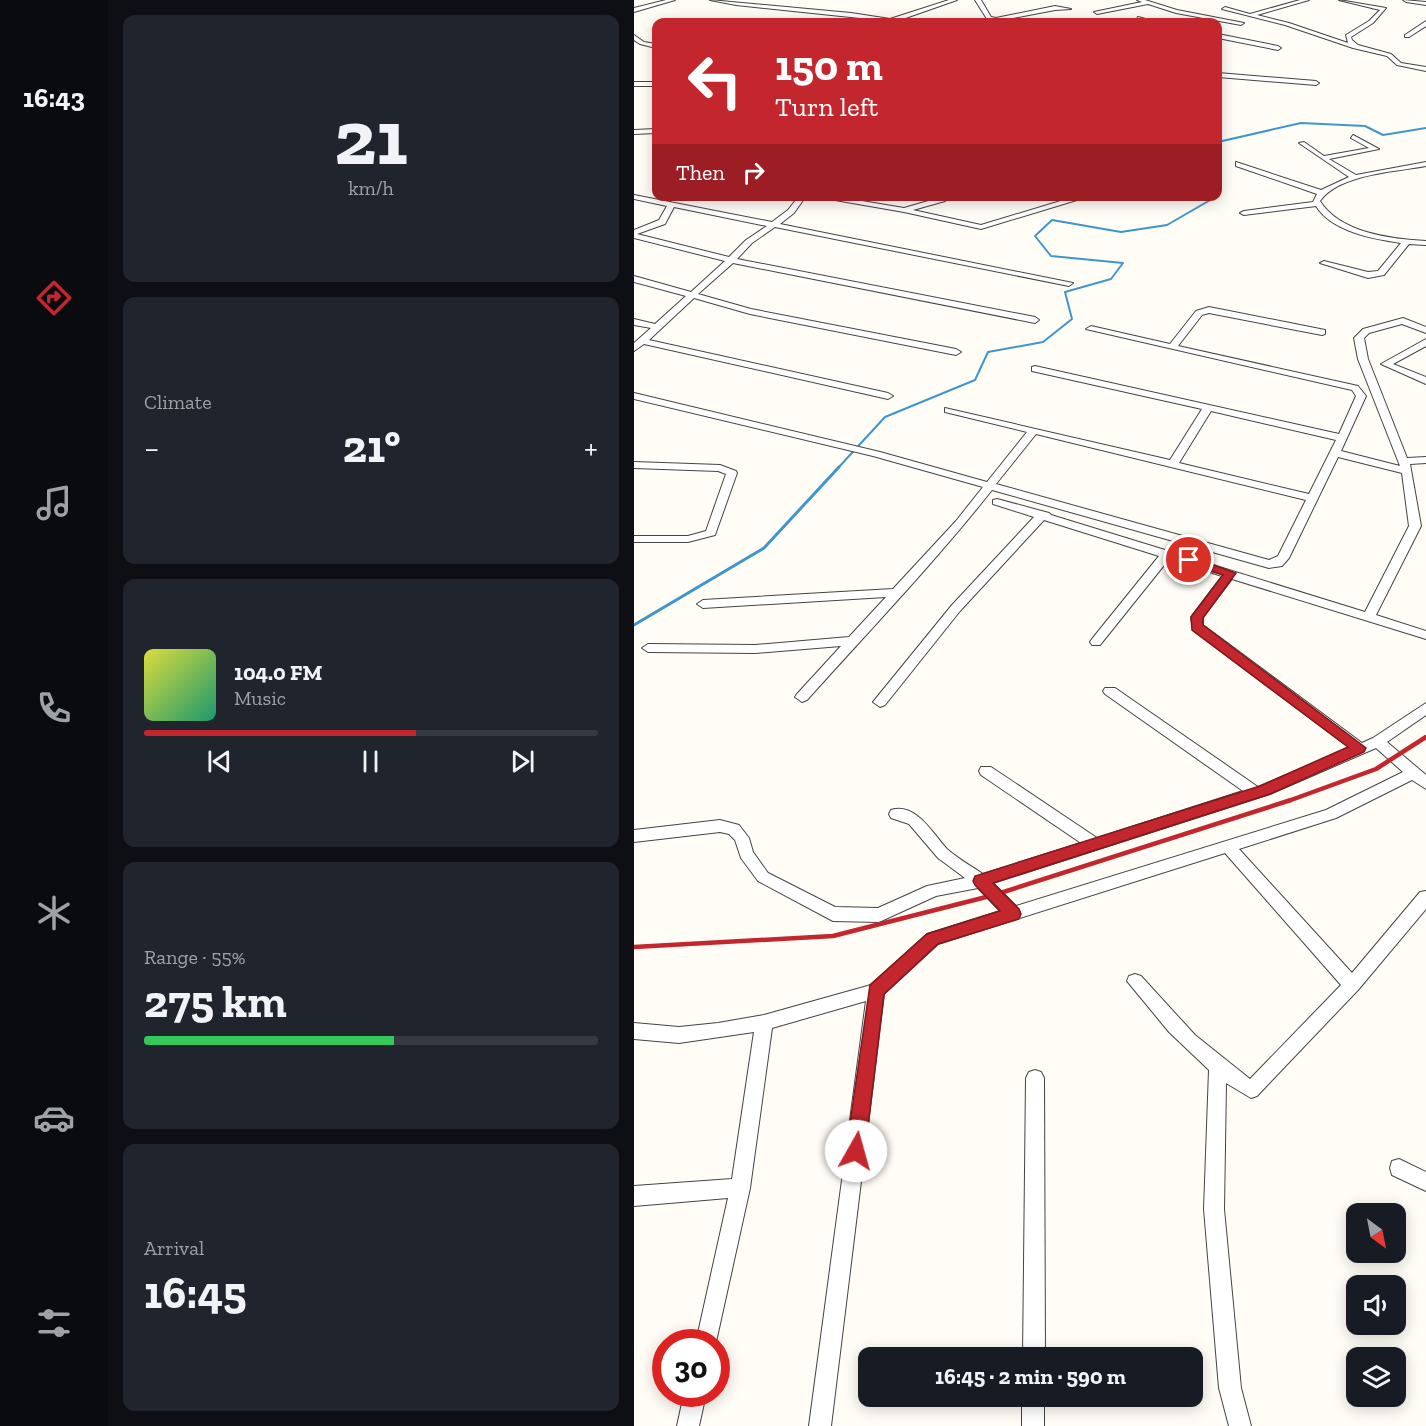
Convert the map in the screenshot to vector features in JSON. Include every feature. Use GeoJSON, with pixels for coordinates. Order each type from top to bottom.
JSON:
{"type":"FeatureCollection","features":[{"type":"Feature","properties":{"kind":"street"},"geometry":{"type":"LineString","coordinates":[[634,10],[672,0]]}},
{"type":"Feature","properties":{"kind":"street"},"geometry":{"type":"LineString","coordinates":[[713,0],[773,9],[866,18]]}},
{"type":"Feature","properties":{"kind":"street"},"geometry":{"type":"LineString","coordinates":[[904,18],[954,0]]}},
{"type":"Feature","properties":{"kind":"street"},"geometry":{"type":"LineString","coordinates":[[978,0],[989,18]]}},
{"type":"Feature","properties":{"kind":"street"},"geometry":{"type":"LineString","coordinates":[[1140,0],[1159,7],[1217,18]]}},
{"type":"Feature","properties":{"kind":"street"},"geometry":{"type":"LineString","coordinates":[[1250,15],[1306,0]]}},
{"type":"Feature","properties":{"kind":"street"},"geometry":{"type":"LineString","coordinates":[[1342,0],[1384,9],[1371,22],[1348,36],[1349,41],[1360,47]]}},
{"type":"Feature","properties":{"kind":"street"},"geometry":{"type":"LineString","coordinates":[[1406,0],[1426,4]]}},
{"type":"Feature","properties":{"kind":"street"},"geometry":{"type":"LineString","coordinates":[[1159,7],[1174,1]]}},
{"type":"Feature","properties":{"kind":"street"},"geometry":{"type":"LineString","coordinates":[[1097,12],[1147,3]]}},
{"type":"Feature","properties":{"kind":"street"},"geometry":{"type":"LineString","coordinates":[[1202,18],[1242,3]]}},
{"type":"Feature","properties":{"kind":"street"},"geometry":{"type":"LineString","coordinates":[[1005,18],[1055,8],[1068,9]]}},
{"type":"Feature","properties":{"kind":"street"},"geometry":{"type":"LineString","coordinates":[[1225,9],[1387,55],[1399,64],[1426,69]]}},
{"type":"Feature","properties":{"kind":"street"},"geometry":{"type":"LineString","coordinates":[[815,18],[823,13]]}},
{"type":"Feature","properties":{"kind":"street"},"geometry":{"type":"LineString","coordinates":[[1222,19],[1242,23]]}},
{"type":"Feature","properties":{"kind":"street"},"geometry":{"type":"LineString","coordinates":[[1407,36],[1426,23]]}},
{"type":"Feature","properties":{"kind":"street"},"geometry":{"type":"LineString","coordinates":[[634,37],[642,44],[652,45]]}},
{"type":"Feature","properties":{"kind":"street"},"geometry":{"type":"LineString","coordinates":[[1222,37],[1278,48]]}},
{"type":"Feature","properties":{"kind":"street"},"geometry":{"type":"LineString","coordinates":[[1222,75],[1316,83]]}},
{"type":"Feature","properties":{"kind":"street"},"geometry":{"type":"LineString","coordinates":[[634,84],[652,84]]}},
{"type":"Feature","properties":{"kind":"street"},"geometry":{"type":"LineString","coordinates":[[634,132],[652,133]]}},
{"type":"Feature","properties":{"kind":"street"},"geometry":{"type":"LineString","coordinates":[[1323,158],[1376,149],[1353,137]]}},
{"type":"Feature","properties":{"kind":"street"},"geometry":{"type":"LineString","coordinates":[[1302,143],[1354,178]]}},
{"type":"Feature","properties":{"kind":"street"},"geometry":{"type":"LineString","coordinates":[[1239,164],[1322,193]]}},
{"type":"Feature","properties":{"kind":"street"},"geometry":{"type":"LineString","coordinates":[[1317,204],[1317,197],[1322,193],[1354,178],[1426,164]]}},
{"type":"Feature","properties":{"kind":"street"},"geometry":{"type":"LineString","coordinates":[[634,197],[652,198]]}},
{"type":"Feature","properties":{"kind":"street"},"geometry":{"type":"LineString","coordinates":[[661,201],[671,205],[1069,282]]}},
{"type":"Feature","properties":{"kind":"street"},"geometry":{"type":"LineString","coordinates":[[634,348],[773,224],[783,222],[799,201]]}},
{"type":"Feature","properties":{"kind":"street"},"geometry":{"type":"LineString","coordinates":[[847,201],[904,210],[981,227],[1070,201]]}},
{"type":"Feature","properties":{"kind":"street"},"geometry":{"type":"LineString","coordinates":[[904,210],[935,201]]}},
{"type":"Feature","properties":{"kind":"street"},"geometry":{"type":"LineString","coordinates":[[1244,213],[1317,204],[1338,222],[1406,243],[1426,243]]}},
{"type":"Feature","properties":{"kind":"street"},"geometry":{"type":"LineString","coordinates":[[634,234],[662,222],[671,205]]}},
{"type":"Feature","properties":{"kind":"street"},"geometry":{"type":"LineString","coordinates":[[634,234],[731,260],[1035,320]]}},
{"type":"Feature","properties":{"kind":"street"},"geometry":{"type":"LineString","coordinates":[[1324,263],[1368,275],[1381,273],[1406,243]]}},
{"type":"Feature","properties":{"kind":"street"},"geometry":{"type":"LineString","coordinates":[[634,279],[750,311],[956,352]]}},
{"type":"Feature","properties":{"kind":"street"},"geometry":{"type":"LineString","coordinates":[[1172,347],[1199,313],[1208,310],[1322,332]]}},
{"type":"Feature","properties":{"kind":"street"},"geometry":{"type":"LineString","coordinates":[[1369,616],[1415,526],[1405,466],[1363,358],[1359,338],[1366,332],[1403,321],[1426,330]]}},
{"type":"Feature","properties":{"kind":"street"},"geometry":{"type":"LineString","coordinates":[[634,322],[658,327]]}},
{"type":"Feature","properties":{"kind":"street"},"geometry":{"type":"LineString","coordinates":[[634,396],[876,454],[1269,564],[1278,563],[1283,558],[1342,438],[1360,396],[1355,388],[1092,329]]}},
{"type":"Feature","properties":{"kind":"street"},"geometry":{"type":"LineString","coordinates":[[643,341],[889,396]]}},
{"type":"Feature","properties":{"kind":"street"},"geometry":{"type":"LineString","coordinates":[[1386,364],[1426,342]]}},
{"type":"Feature","properties":{"kind":"street"},"geometry":{"type":"LineString","coordinates":[[1363,358],[1386,364],[1426,381]]}},
{"type":"Feature","properties":{"kind":"street"},"geometry":{"type":"LineString","coordinates":[[1035,369],[1342,438]]}},
{"type":"Feature","properties":{"kind":"street"},"geometry":{"type":"LineString","coordinates":[[1174,463],[1207,409]]}},
{"type":"Feature","properties":{"kind":"street"},"geometry":{"type":"LineString","coordinates":[[949,410],[1312,498]]}},
{"type":"Feature","properties":{"kind":"street"},"geometry":{"type":"LineString","coordinates":[[802,697],[990,487],[1034,430]]}},
{"type":"Feature","properties":{"kind":"street"},"geometry":{"type":"LineString","coordinates":[[1334,453],[1405,466],[1426,460]]}},
{"type":"Feature","properties":{"kind":"street"},"geometry":{"type":"LineString","coordinates":[[634,465],[720,468],[732,473],[711,533],[688,540],[634,539]]}},
{"type":"Feature","properties":{"kind":"street"},"geometry":{"type":"LineString","coordinates":[[997,502],[1168,553],[1426,635]]}},
{"type":"Feature","properties":{"kind":"street"},"geometry":{"type":"LineString","coordinates":[[880,702],[964,599],[1035,521],[1045,515]]}},
{"type":"Feature","properties":{"kind":"street"},"geometry":{"type":"LineString","coordinates":[[1096,642],[1168,553]]}},
{"type":"Feature","properties":{"kind":"street"},"geometry":{"type":"LineString","coordinates":[[1230,573],[1197,617],[1197,627],[1359,748]]}},
{"type":"Feature","properties":{"kind":"street"},"geometry":{"type":"LineString","coordinates":[[703,604],[897,592]]}},
{"type":"Feature","properties":{"kind":"street"},"geometry":{"type":"LineString","coordinates":[[648,648],[755,649],[853,641]]}},
{"type":"Feature","properties":{"kind":"street"},"geometry":{"type":"LineString","coordinates":[[1110,691],[1256,793]]}},
{"type":"Feature","properties":{"kind":"street"},"geometry":{"type":"LineString","coordinates":[[638,835],[720,826],[734,829],[742,838],[746,854],[763,876],[833,914],[879,915],[933,890],[981,881],[1256,793],[1378,742],[1426,708]]}},
{"type":"Feature","properties":{"kind":"street"},"geometry":{"type":"LineString","coordinates":[[1378,742],[1426,784]]}},
{"type":"Feature","properties":{"kind":"street"},"geometry":{"type":"LineString","coordinates":[[986,771],[1096,845]]}},
{"type":"Feature","properties":{"kind":"street"},"geometry":{"type":"LineString","coordinates":[[634,1031],[679,1035],[764,1023],[876,991],[933,939],[1331,814],[1412,773]]}},
{"type":"Feature","properties":{"kind":"street"},"geometry":{"type":"LineString","coordinates":[[896,814],[914,820],[943,854],[981,881],[1013,914]]}},
{"type":"Feature","properties":{"kind":"street"},"geometry":{"type":"LineString","coordinates":[[1228,847],[1352,985]]}},
{"type":"Feature","properties":{"kind":"street"},"geometry":{"type":"LineString","coordinates":[[1135,981],[1165,1017],[1218,1069],[1251,1090],[1352,985],[1426,897]]}},
{"type":"Feature","properties":{"kind":"street"},"geometry":{"type":"LineString","coordinates":[[820,1426],[876,991]]}},
{"type":"Feature","properties":{"kind":"street"},"geometry":{"type":"LineString","coordinates":[[709,1329],[740,1188],[764,1023]]}},
{"type":"Feature","properties":{"kind":"street"},"geometry":{"type":"LineString","coordinates":[[1218,1069],[1214,1209],[1230,1388],[1240,1426]]}},
{"type":"Feature","properties":{"kind":"street"},"geometry":{"type":"LineString","coordinates":[[1034,1347],[1036,1078]]}},
{"type":"Feature","properties":{"kind":"street"},"geometry":{"type":"LineString","coordinates":[[1399,1168],[1426,1182]]}},
{"type":"Feature","properties":{"kind":"street"},"geometry":{"type":"LineString","coordinates":[[634,1196],[740,1188]]}},
{"type":"Feature","properties":{"kind":"street"},"geometry":{"type":"LineString","coordinates":[[688,1426],[692,1407]]}},
{"type":"Feature","properties":{"kind":"street"},"geometry":{"type":"LineString","coordinates":[[1033,1407],[1033,1426]]}},
{"type":"Feature","properties":{"kind":"waterway"},"geometry":{"type":"LineString","coordinates":[[1222,141],[1301,123],[1365,126],[1383,135],[1426,128]]}},
{"type":"Feature","properties":{"kind":"waterway"},"geometry":{"type":"LineString","coordinates":[[838,468],[885,417],[975,380],[988,352],[1043,342],[1072,319],[1065,292],[1111,279],[1123,263],[1051,256],[1035,236],[1052,220],[1121,232],[1167,225],[1209,201]]}},
{"type":"Feature","properties":{"kind":"waterway"},"geometry":{"type":"LineString","coordinates":[[634,625],[764,548],[839,467]]}},
{"type":"Feature","properties":{"kind":"railway"},"geometry":{"type":"LineString","coordinates":[[634,947],[833,936],[994,895],[1291,800],[1376,769],[1426,737]]}},
{"type":"Feature","properties":{"kind":"route"},"geometry":{"type":"LineString","coordinates":[[856,1151],[876,991],[933,939],[1013,914],[981,881],[1265,790],[1359,748],[1197,627],[1197,617],[1230,573],[1189,560]]}}]}
